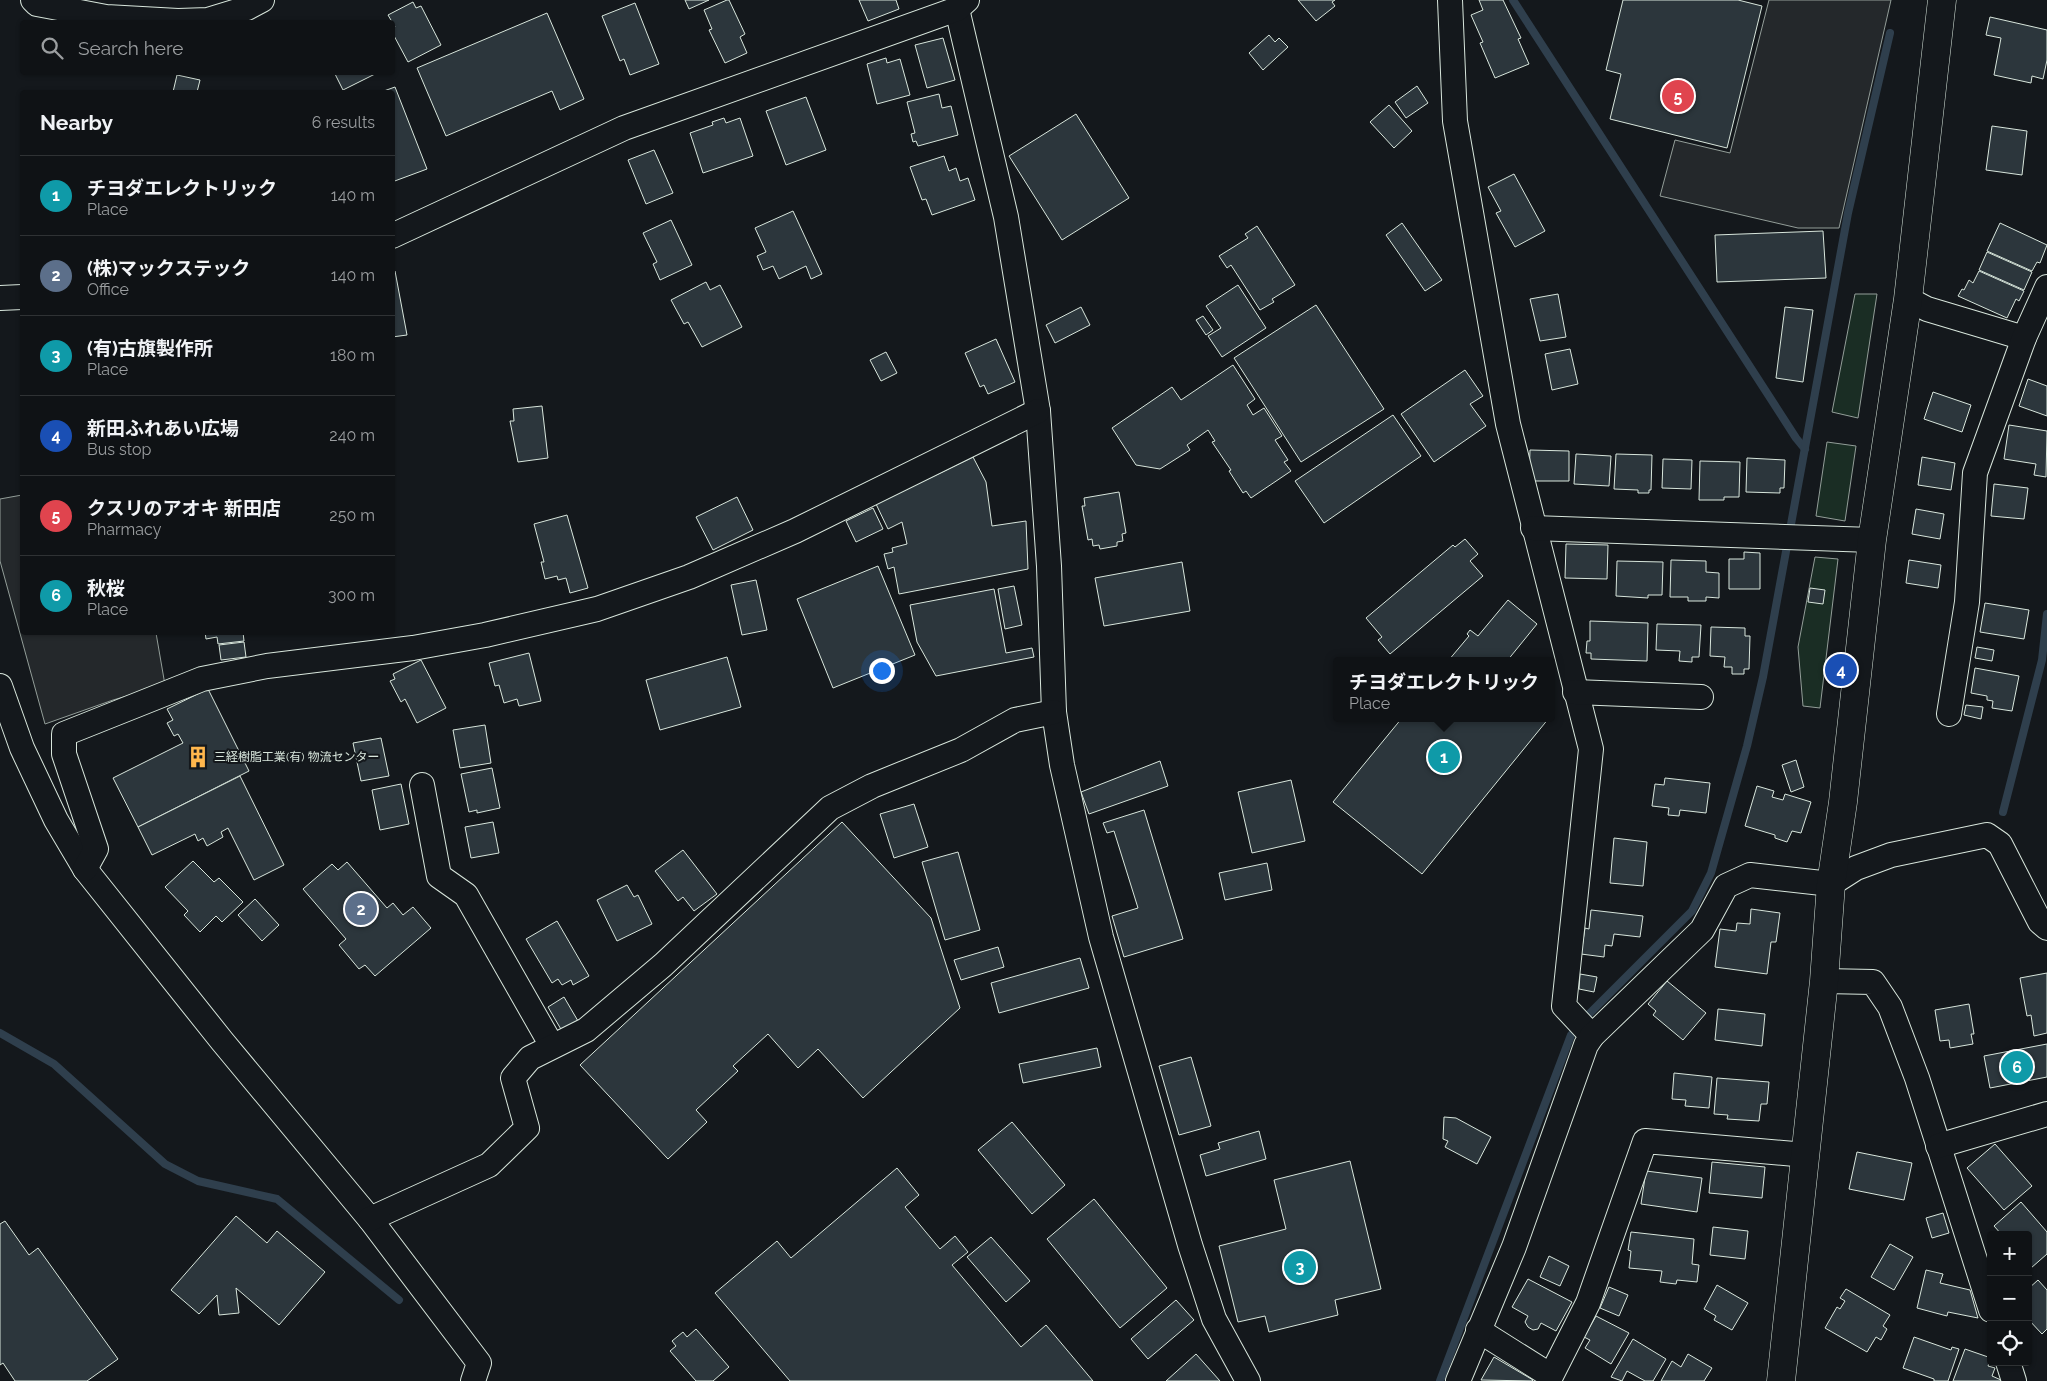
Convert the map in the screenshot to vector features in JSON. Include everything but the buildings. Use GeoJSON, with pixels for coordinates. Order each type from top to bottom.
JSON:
{"type":"FeatureCollection","features":[{"type":"Feature","properties":{"kind":"street"},"geometry":{"type":"LineString","coordinates":[[33,0],[37,4],[106,17],[160,20]]}},
{"type":"Feature","properties":{"kind":"street"},"geometry":{"type":"LineString","coordinates":[[208,20],[247,8],[262,0]]}},
{"type":"Feature","properties":{"kind":"street"},"geometry":{"type":"LineString","coordinates":[[1450,0],[1455,121],[1508,424],[1533,528],[1591,749],[1564,1006],[1584,1027],[1586,1045],[1514,1247],[1458,1381]]}},
{"type":"Feature","properties":{"kind":"street"},"geometry":{"type":"LineString","coordinates":[[395,235],[624,128],[962,4],[1006,217],[1038,411],[1049,566],[1054,712],[1062,765],[1103,946],[1190,1245],[1214,1319],[1248,1381]]}},
{"type":"Feature","properties":{"kind":"street"},"geometry":{"type":"LineString","coordinates":[[1780,1381],[1824,981],[1831,884],[1872,540],[1908,299],[1941,8]]}},
{"type":"Feature","properties":{"kind":"street"},"geometry":{"type":"LineString","coordinates":[[1949,714],[1967,602],[1975,473],[2024,338],[2047,287]]}},
{"type":"Feature","properties":{"kind":"street"},"geometry":{"type":"LineString","coordinates":[[0,298],[20,296]]}},
{"type":"Feature","properties":{"kind":"street"},"geometry":{"type":"LineString","coordinates":[[1908,299],[1927,309],[2024,338]]}},
{"type":"Feature","properties":{"kind":"street"},"geometry":{"type":"LineString","coordinates":[[85,869],[96,849],[64,754],[64,734],[202,679],[267,666],[485,635],[597,609],[689,577],[795,531],[1038,411]]}},
{"type":"Feature","properties":{"kind":"street"},"geometry":{"type":"LineString","coordinates":[[1533,528],[1872,540]]}},
{"type":"Feature","properties":{"kind":"street"},"geometry":{"type":"LineString","coordinates":[[0,686],[22,748],[51,811],[85,869],[222,1042],[370,1220],[480,1363],[473,1381]]}},
{"type":"Feature","properties":{"kind":"street"},"geometry":{"type":"LineString","coordinates":[[1575,692],[1701,697]]}},
{"type":"Feature","properties":{"kind":"street"},"geometry":{"type":"LineString","coordinates":[[370,1220],[489,1165],[527,1128],[513,1078],[530,1058],[586,1030],[649,977],[830,808],[872,786],[961,750],[1015,720],[1054,712]]}},
{"type":"Feature","properties":{"kind":"street"},"geometry":{"type":"LineString","coordinates":[[422,786],[439,876],[466,895],[552,1046]]}},
{"type":"Feature","properties":{"kind":"street"},"geometry":{"type":"LineString","coordinates":[[1584,1027],[1702,930],[1726,886],[1750,875],[1831,884],[1856,868],[1891,855],[1988,835],[2000,844],[2040,922],[2047,928]]}},
{"type":"Feature","properties":{"kind":"street"},"geometry":{"type":"LineString","coordinates":[[1824,981],[1872,982],[1890,1007],[1917,1078],[1987,1298]]}},
{"type":"Feature","properties":{"kind":"street"},"geometry":{"type":"LineString","coordinates":[[1938,1146],[2047,1114]]}},
{"type":"Feature","properties":{"kind":"street"},"geometry":{"type":"LineString","coordinates":[[1478,1330],[1556,1378],[1588,1303],[1644,1141],[1806,1155]]}},
{"type":"Feature","properties":{"kind":"street"},"geometry":{"type":"LineString","coordinates":[[2009,1366],[2014,1381]]}},
{"type":"Feature","properties":{"kind":"green space"},"geometry":{"type":"Polygon","coordinates":[[[1855,294],[1877,294],[1858,418],[1832,412],[1855,294]]]}},
{"type":"Feature","properties":{"kind":"green space"},"geometry":{"type":"Polygon","coordinates":[[[1827,442],[1856,446],[1845,521],[1816,516],[1827,442]]]}},
{"type":"Feature","properties":{"kind":"green space"},"geometry":{"type":"Polygon","coordinates":[[[1815,557],[1838,559],[1820,708],[1803,706],[1798,647],[1815,557]]]}},
{"type":"Feature","properties":{"kind":"shaded area"},"geometry":{"type":"Polygon","coordinates":[[[1769,0],[1891,0],[1839,228],[1798,228],[1660,196],[1675,140],[1730,153],[1769,0]]]}},
{"type":"Feature","properties":{"kind":"shaded area"},"geometry":{"type":"Polygon","coordinates":[[[20,495],[20,633],[0,561],[0,499],[20,495]]]}},
{"type":"Feature","properties":{"kind":"shaded area"},"geometry":{"type":"Polygon","coordinates":[[[20,635],[156,635],[165,685],[113,700],[45,724],[20,635]]]}},
{"type":"Feature","properties":{"kind":"waterway"},"geometry":{"type":"LineString","coordinates":[[1513,0],[1796,438],[1805,449]]}},
{"type":"Feature","properties":{"kind":"waterway"},"geometry":{"type":"LineString","coordinates":[[1440,1381],[1571,1035],[1590,1013],[1692,911],[1711,873],[1747,746],[1763,677],[1848,213],[1890,33]]}},
{"type":"Feature","properties":{"kind":"waterway"},"geometry":{"type":"LineString","coordinates":[[2003,812],[2042,660],[2047,614]]}},
{"type":"Feature","properties":{"kind":"waterway"},"geometry":{"type":"LineString","coordinates":[[0,1033],[54,1064],[165,1164],[198,1181],[277,1199],[399,1300]]}},
{"type":"Feature","properties":{"kind":"place","name":"クスリのアオキ 新田店"},"geometry":{"type":"Point","coordinates":[1678,96]}},
{"type":"Feature","properties":{"kind":"place","name":"新田ふれあい広場"},"geometry":{"type":"Point","coordinates":[1841,670]}},
{"type":"Feature","properties":{"kind":"place","name":"三経樹脂工業(有) 物流センター"},"geometry":{"type":"Point","coordinates":[198,757]}},
{"type":"Feature","properties":{"kind":"place","name":"チヨダエレクトリック"},"geometry":{"type":"Point","coordinates":[1444,757]}},
{"type":"Feature","properties":{"kind":"place","name":"(株)マックステック"},"geometry":{"type":"Point","coordinates":[361,909]}},
{"type":"Feature","properties":{"kind":"place","name":"秋桜"},"geometry":{"type":"Point","coordinates":[2017,1067]}},
{"type":"Feature","properties":{"kind":"place","name":"(有)古旗製作所"},"geometry":{"type":"Point","coordinates":[1300,1267]}}]}
